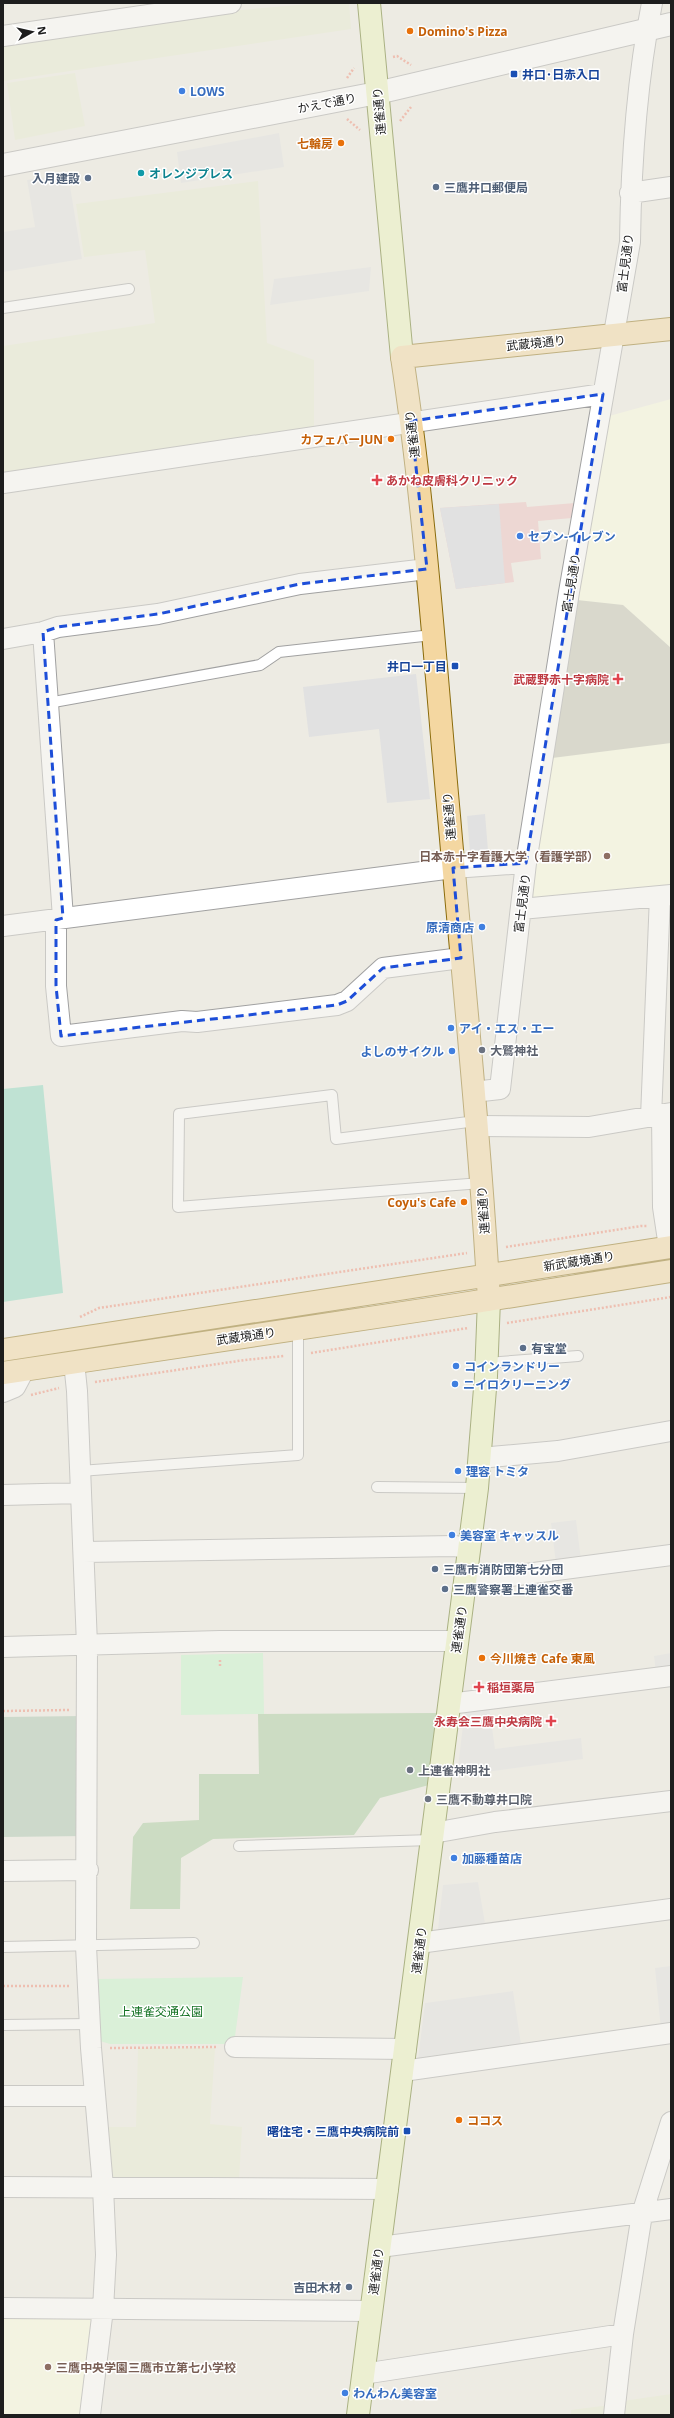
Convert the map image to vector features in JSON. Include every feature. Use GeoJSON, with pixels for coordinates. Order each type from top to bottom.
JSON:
{"type":"FeatureCollection","features":[{"type":"Feature","properties":{"kind":"main road","name":"連雀通り"},"geometry":{"type":"LineString","coordinates":[[358,2415],[477,1488],[487,1363],[489,1300],[481,1183],[462,958],[427,569],[411,421],[402,357],[369,3]]}},
{"type":"Feature","properties":{"kind":"main road","name":"武蔵境通り"},"geometry":{"type":"LineString","coordinates":[[402,357],[671,329]]}},
{"type":"Feature","properties":{"kind":"main road","name":"新武蔵境通り"},"geometry":{"type":"LineString","coordinates":[[487,1275],[670,1247]]}},
{"type":"Feature","properties":{"kind":"main road","name":"新武蔵境通り"},"geometry":{"type":"LineString","coordinates":[[489,1300],[671,1271]]}},
{"type":"Feature","properties":{"kind":"main road","name":"武蔵境通り"},"geometry":{"type":"LineString","coordinates":[[3,1350],[487,1275]]}},
{"type":"Feature","properties":{"kind":"main road","name":"武蔵境通り"},"geometry":{"type":"LineString","coordinates":[[3,1373],[489,1300]]}},
{"type":"Feature","properties":{"kind":"street"},"geometry":{"type":"LineString","coordinates":[[3,36],[231,3]]}},
{"type":"Feature","properties":{"kind":"street","name":"富士見通り"},"geometry":{"type":"LineString","coordinates":[[473,1092],[500,1089],[526,863],[603,394],[615,335],[630,242],[630,193],[647,29],[652,3]]}},
{"type":"Feature","properties":{"kind":"street","name":"かえで通り"},"geometry":{"type":"LineString","coordinates":[[3,165],[377,93],[671,24]]}},
{"type":"Feature","properties":{"kind":"street"},"geometry":{"type":"LineString","coordinates":[[630,193],[671,187]]}},
{"type":"Feature","properties":{"kind":"street"},"geometry":{"type":"LineString","coordinates":[[3,482],[603,394]]}},
{"type":"Feature","properties":{"kind":"street"},"geometry":{"type":"LineString","coordinates":[[3,639],[43,632],[58,627],[158,614],[300,584],[427,569]]}},
{"type":"Feature","properties":{"kind":"street"},"geometry":{"type":"LineString","coordinates":[[43,632],[60,919],[56,986],[61,1036],[182,1021],[197,1022],[337,1006],[347,1001],[383,968],[462,958]]}},
{"type":"Feature","properties":{"kind":"street"},"geometry":{"type":"LineString","coordinates":[[3,926],[453,868],[526,863]]}},
{"type":"Feature","properties":{"kind":"street"},"geometry":{"type":"LineString","coordinates":[[521,909],[666,896],[662,1115],[663,1207],[670,1247]]}},
{"type":"Feature","properties":{"kind":"street"},"geometry":{"type":"LineString","coordinates":[[476,1124],[589,1127],[662,1115]]}},
{"type":"Feature","properties":{"kind":"street"},"geometry":{"type":"LineString","coordinates":[[74,1362],[84,1552],[87,1645],[88,1870],[86,1946],[91,2024],[90,2048],[103,2187],[106,2256],[103,2309],[90,2415]]}},
{"type":"Feature","properties":{"kind":"street"},"geometry":{"type":"LineString","coordinates":[[3,1392],[15,1387],[24,1370]]}},
{"type":"Feature","properties":{"kind":"street"},"geometry":{"type":"LineString","coordinates":[[480,1458],[558,1451],[671,1431]]}},
{"type":"Feature","properties":{"kind":"street"},"geometry":{"type":"LineString","coordinates":[[3,1495],[81,1493]]}},
{"type":"Feature","properties":{"kind":"street"},"geometry":{"type":"LineString","coordinates":[[84,1552],[454,1546],[469,1548]]}},
{"type":"Feature","properties":{"kind":"street"},"geometry":{"type":"LineString","coordinates":[[466,1578],[481,1580],[671,1555]]}},
{"type":"Feature","properties":{"kind":"street"},"geometry":{"type":"LineString","coordinates":[[3,1646],[228,1641],[457,1641]]}},
{"type":"Feature","properties":{"kind":"street"},"geometry":{"type":"LineString","coordinates":[[449,1704],[671,1676]]}},
{"type":"Feature","properties":{"kind":"street"},"geometry":{"type":"LineString","coordinates":[[433,1837],[495,1822],[671,1801]]}},
{"type":"Feature","properties":{"kind":"street"},"geometry":{"type":"LineString","coordinates":[[3,1871],[88,1870]]}},
{"type":"Feature","properties":{"kind":"street"},"geometry":{"type":"LineString","coordinates":[[419,1943],[671,1909]]}},
{"type":"Feature","properties":{"kind":"street"},"geometry":{"type":"LineString","coordinates":[[403,2071],[671,2033]]}},
{"type":"Feature","properties":{"kind":"street"},"geometry":{"type":"LineString","coordinates":[[236,2048],[406,2049]]}},
{"type":"Feature","properties":{"kind":"street"},"geometry":{"type":"LineString","coordinates":[[3,2096],[95,2096]]}},
{"type":"Feature","properties":{"kind":"street"},"geometry":{"type":"LineString","coordinates":[[614,2415],[623,2334],[642,2214],[671,2122]]}},
{"type":"Feature","properties":{"kind":"street"},"geometry":{"type":"LineString","coordinates":[[3,2187],[388,2189]]}},
{"type":"Feature","properties":{"kind":"street"},"geometry":{"type":"LineString","coordinates":[[380,2247],[642,2214],[671,2209]]}},
{"type":"Feature","properties":{"kind":"street"},"geometry":{"type":"LineString","coordinates":[[3,2308],[371,2311]]}},
{"type":"Feature","properties":{"kind":"street"},"geometry":{"type":"LineString","coordinates":[[363,2374],[623,2334]]}},
{"type":"Feature","properties":{"kind":"lane"},"geometry":{"type":"LineString","coordinates":[[3,308],[129,289]]}},
{"type":"Feature","properties":{"kind":"lane"},"geometry":{"type":"LineString","coordinates":[[48,703],[260,665],[279,652],[432,635]]}},
{"type":"Feature","properties":{"kind":"lane"},"geometry":{"type":"LineString","coordinates":[[476,1124],[336,1139],[332,1095],[179,1114],[178,1207],[481,1183]]}},
{"type":"Feature","properties":{"kind":"lane"},"geometry":{"type":"LineString","coordinates":[[80,1471],[298,1455],[298,1328]]}},
{"type":"Feature","properties":{"kind":"lane"},"geometry":{"type":"LineString","coordinates":[[487,1363],[578,1356]]}},
{"type":"Feature","properties":{"kind":"lane"},"geometry":{"type":"LineString","coordinates":[[377,1487],[477,1488]]}},
{"type":"Feature","properties":{"kind":"lane"},"geometry":{"type":"LineString","coordinates":[[239,1846],[433,1837]]}},
{"type":"Feature","properties":{"kind":"lane"},"geometry":{"type":"LineString","coordinates":[[3,1947],[194,1943]]}},
{"type":"Feature","properties":{"kind":"lane"},"geometry":{"type":"LineString","coordinates":[[3,2025],[91,2024]]}},
{"type":"Feature","properties":{"kind":"path"},"geometry":{"type":"LineString","coordinates":[[390,58],[397,56],[411,65],[418,65]]}},
{"type":"Feature","properties":{"kind":"path"},"geometry":{"type":"LineString","coordinates":[[342,81],[353,72],[355,65]]}},
{"type":"Feature","properties":{"kind":"path"},"geometry":{"type":"LineString","coordinates":[[500,1248],[641,1226],[653,1227]]}},
{"type":"Feature","properties":{"kind":"path"},"geometry":{"type":"LineString","coordinates":[[78,1318],[99,1308],[473,1253]]}},
{"type":"Feature","properties":{"kind":"path"},"geometry":{"type":"LineString","coordinates":[[504,1323],[671,1297]]}},
{"type":"Feature","properties":{"kind":"path"},"geometry":{"type":"LineString","coordinates":[[90,1383],[245,1360],[299,1354],[473,1327]]}},
{"type":"Feature","properties":{"kind":"path"},"geometry":{"type":"LineString","coordinates":[[26,1396],[64,1387]]}},
{"type":"Feature","properties":{"kind":"path"},"geometry":{"type":"LineString","coordinates":[[3,1711],[87,1709]]}},
{"type":"Feature","properties":{"kind":"path"},"geometry":{"type":"LineString","coordinates":[[3,1986],[89,1986]]}},
{"type":"Feature","properties":{"kind":"path"},"geometry":{"type":"LineString","coordinates":[[90,2048],[236,2048]]}},
{"type":"Feature","properties":{"kind":"highlighted area"},"geometry":{"type":"Polygon","coordinates":[[[603,394],[526,863],[453,868],[461,958],[383,968],[347,1001],[337,1005],[61,1036],[56,986],[56,920],[63,918],[43,632],[58,627],[158,614],[300,584],[427,569],[411,421],[603,394]]]}},
{"type":"Feature","properties":{"kind":"shaded area"},"geometry":{"type":"Polygon","coordinates":[[[321,3],[349,3],[351,29],[3,81],[3,44],[206,13],[321,3]]]}},
{"type":"Feature","properties":{"kind":"shaded area"},"geometry":{"type":"Polygon","coordinates":[[[75,73],[85,126],[15,140],[7,83],[75,73]]]}},
{"type":"Feature","properties":{"kind":"shaded area"},"geometry":{"type":"Polygon","coordinates":[[[279,133],[284,167],[181,183],[177,152],[279,133]]]}},
{"type":"Feature","properties":{"kind":"shaded area"},"geometry":{"type":"Polygon","coordinates":[[[68,174],[82,259],[3,272],[3,232],[35,227],[27,180],[68,174]]]}},
{"type":"Feature","properties":{"kind":"shaded area"},"geometry":{"type":"Polygon","coordinates":[[[258,181],[267,343],[314,360],[314,431],[5,476],[3,463],[3,346],[155,323],[145,250],[84,257],[76,204],[258,181]]]}},
{"type":"Feature","properties":{"kind":"shaded area"},"geometry":{"type":"Polygon","coordinates":[[[371,267],[369,291],[270,305],[274,279],[371,267]]]}},
{"type":"Feature","properties":{"kind":"shaded area","name":"武蔵野赤十字病院"},"geometry":{"type":"Polygon","coordinates":[[[671,399],[671,889],[529,899],[609,416],[671,399]]]}},
{"type":"Feature","properties":{"kind":"shaded area"},"geometry":{"type":"Polygon","coordinates":[[[526,502],[527,507],[575,503],[572,518],[538,521],[541,559],[511,563],[514,582],[456,589],[440,508],[526,502]]]}},
{"type":"Feature","properties":{"kind":"shaded area"},"geometry":{"type":"Polygon","coordinates":[[[499,504],[505,583],[456,589],[440,508],[499,504]]]}},
{"type":"Feature","properties":{"kind":"shaded area"},"geometry":{"type":"Polygon","coordinates":[[[577,600],[623,605],[671,648],[671,743],[552,758],[577,600]]]}},
{"type":"Feature","properties":{"kind":"shaded area"},"geometry":{"type":"Polygon","coordinates":[[[416,674],[430,799],[387,803],[379,729],[309,737],[303,687],[416,674]]]}},
{"type":"Feature","properties":{"kind":"shaded area"},"geometry":{"type":"Polygon","coordinates":[[[485,814],[489,863],[471,864],[467,816],[485,814]]]}},
{"type":"Feature","properties":{"kind":"shaded area"},"geometry":{"type":"Polygon","coordinates":[[[576,1520],[581,1560],[556,1564],[551,1523],[576,1520]]]}},
{"type":"Feature","properties":{"kind":"shaded area"},"geometry":{"type":"Polygon","coordinates":[[[671,1653],[671,1671],[656,1672],[654,1656],[671,1653]]]}},
{"type":"Feature","properties":{"kind":"shaded area"},"geometry":{"type":"Polygon","coordinates":[[[489,1706],[495,1749],[581,1738],[583,1759],[457,1776],[465,1708],[489,1706]]]}},
{"type":"Feature","properties":{"kind":"shaded area"},"geometry":{"type":"Polygon","coordinates":[[[83,1716],[86,1836],[3,1837],[3,1717],[83,1716]]]}},
{"type":"Feature","properties":{"kind":"shaded area"},"geometry":{"type":"Polygon","coordinates":[[[478,1882],[486,1929],[445,1935],[438,1929],[443,1885],[478,1882]]]}},
{"type":"Feature","properties":{"kind":"shaded area"},"geometry":{"type":"Polygon","coordinates":[[[671,1966],[671,2028],[661,2030],[655,1968],[671,1966]]]}},
{"type":"Feature","properties":{"kind":"shaded area"},"geometry":{"type":"Polygon","coordinates":[[[513,1991],[522,2051],[417,2067],[425,2003],[513,1991]]]}},
{"type":"Feature","properties":{"kind":"shaded area"},"geometry":{"type":"Polygon","coordinates":[[[138,2048],[215,2048],[210,2124],[242,2127],[239,2181],[107,2183],[103,2127],[136,2127],[138,2048]]]}},
{"type":"Feature","properties":{"kind":"shaded area","name":"三鷹中央学園三鷹市立第七小学校"},"geometry":{"type":"Polygon","coordinates":[[[3,2318],[99,2319],[86,2415],[3,2415],[3,2318]]]}},
{"type":"Feature","properties":{"kind":"shaded area"},"geometry":{"type":"Polygon","coordinates":[[[671,2394],[671,2415],[622,2415],[623,2401],[671,2394]]]}},
{"type":"Feature","properties":{"kind":"shaded area"},"geometry":{"type":"Polygon","coordinates":[[[610,2405],[609,2415],[571,2415],[571,2410],[610,2405]]]}},
{"type":"Feature","properties":{"kind":"green space"},"geometry":{"type":"Polygon","coordinates":[[[43,1085],[63,1293],[3,1302],[3,1089],[43,1085]]]}},
{"type":"Feature","properties":{"kind":"green space"},"geometry":{"type":"Polygon","coordinates":[[[263,1653],[264,1714],[181,1715],[181,1655],[263,1653]]]}},
{"type":"Feature","properties":{"kind":"green space"},"geometry":{"type":"Polygon","coordinates":[[[436,1713],[429,1785],[380,1798],[354,1835],[213,1839],[181,1858],[180,1909],[130,1909],[133,1837],[143,1823],[199,1820],[199,1774],[259,1774],[258,1714],[436,1713]]]}},
{"type":"Feature","properties":{"kind":"green space","name":"上連雀交通公園"},"geometry":{"type":"Polygon","coordinates":[[[243,1977],[234,2044],[110,2044],[100,2041],[96,1979],[243,1977]]]}},
{"type":"Feature","properties":{"kind":"place","name":"Domino's Pizza"},"geometry":{"type":"Point","coordinates":[410,31]}},
{"type":"Feature","properties":{"kind":"place","name":"井口･日赤入口"},"geometry":{"type":"Point","coordinates":[514,74]}},
{"type":"Feature","properties":{"kind":"place","name":"LOWS"},"geometry":{"type":"Point","coordinates":[182,91]}},
{"type":"Feature","properties":{"kind":"place","name":"七輪房"},"geometry":{"type":"Point","coordinates":[341,143]}},
{"type":"Feature","properties":{"kind":"place","name":"オレンジプレス"},"geometry":{"type":"Point","coordinates":[141,173]}},
{"type":"Feature","properties":{"kind":"place","name":"入月建設"},"geometry":{"type":"Point","coordinates":[88,178]}},
{"type":"Feature","properties":{"kind":"place","name":"三鷹井口郵便局"},"geometry":{"type":"Point","coordinates":[436,187]}},
{"type":"Feature","properties":{"kind":"place","name":"カフェバーJUN"},"geometry":{"type":"Point","coordinates":[391,439]}},
{"type":"Feature","properties":{"kind":"place","name":"あかね皮膚科クリニック"},"geometry":{"type":"Point","coordinates":[377,480]}},
{"type":"Feature","properties":{"kind":"place","name":"セブン-イレブン"},"geometry":{"type":"Point","coordinates":[520,536]}},
{"type":"Feature","properties":{"kind":"place","name":"井口一丁目"},"geometry":{"type":"Point","coordinates":[455,666]}},
{"type":"Feature","properties":{"kind":"place","name":"武蔵野赤十字病院"},"geometry":{"type":"Point","coordinates":[618,679]}},
{"type":"Feature","properties":{"kind":"place","name":"日本赤十字看護大学（看護学部）"},"geometry":{"type":"Point","coordinates":[607,856]}},
{"type":"Feature","properties":{"kind":"place","name":"原清商店"},"geometry":{"type":"Point","coordinates":[482,927]}},
{"type":"Feature","properties":{"kind":"place","name":"アイ・エス・エー"},"geometry":{"type":"Point","coordinates":[451,1028]}},
{"type":"Feature","properties":{"kind":"place","name":"大鷲神社"},"geometry":{"type":"Point","coordinates":[482,1050]}},
{"type":"Feature","properties":{"kind":"place","name":"よしのサイクル"},"geometry":{"type":"Point","coordinates":[452,1051]}},
{"type":"Feature","properties":{"kind":"place","name":"Coyu's Cafe"},"geometry":{"type":"Point","coordinates":[464,1202]}},
{"type":"Feature","properties":{"kind":"place","name":"有宝堂"},"geometry":{"type":"Point","coordinates":[523,1348]}},
{"type":"Feature","properties":{"kind":"place","name":"コインランドリー"},"geometry":{"type":"Point","coordinates":[456,1366]}},
{"type":"Feature","properties":{"kind":"place","name":"ニイロクリーニング"},"geometry":{"type":"Point","coordinates":[455,1384]}},
{"type":"Feature","properties":{"kind":"place","name":"理容 トミタ"},"geometry":{"type":"Point","coordinates":[458,1471]}},
{"type":"Feature","properties":{"kind":"place","name":"美容室 キャッスル"},"geometry":{"type":"Point","coordinates":[452,1535]}},
{"type":"Feature","properties":{"kind":"place","name":"三鷹市消防団第七分団"},"geometry":{"type":"Point","coordinates":[435,1569]}},
{"type":"Feature","properties":{"kind":"place","name":"三鷹警察署上連雀交番"},"geometry":{"type":"Point","coordinates":[445,1589]}},
{"type":"Feature","properties":{"kind":"place","name":"今川焼き Cafe 東風"},"geometry":{"type":"Point","coordinates":[482,1658]}},
{"type":"Feature","properties":{"kind":"place","name":"稲垣薬局"},"geometry":{"type":"Point","coordinates":[479,1687]}},
{"type":"Feature","properties":{"kind":"place","name":"永寿会三鷹中央病院"},"geometry":{"type":"Point","coordinates":[551,1721]}},
{"type":"Feature","properties":{"kind":"place","name":"上連雀神明社"},"geometry":{"type":"Point","coordinates":[410,1770]}},
{"type":"Feature","properties":{"kind":"place","name":"三鷹不動尊井口院"},"geometry":{"type":"Point","coordinates":[428,1799]}},
{"type":"Feature","properties":{"kind":"place","name":"加藤種苗店"},"geometry":{"type":"Point","coordinates":[454,1858]}},
{"type":"Feature","properties":{"kind":"place","name":"ココス"},"geometry":{"type":"Point","coordinates":[459,2120]}},
{"type":"Feature","properties":{"kind":"place","name":"曙住宅・三鷹中央病院前"},"geometry":{"type":"Point","coordinates":[407,2131]}},
{"type":"Feature","properties":{"kind":"place","name":"吉田木材"},"geometry":{"type":"Point","coordinates":[349,2287]}},
{"type":"Feature","properties":{"kind":"place","name":"三鷹中央学園三鷹市立第七小学校"},"geometry":{"type":"Point","coordinates":[48,2367]}},
{"type":"Feature","properties":{"kind":"place","name":"わんわん美容室"},"geometry":{"type":"Point","coordinates":[345,2393]}}]}
